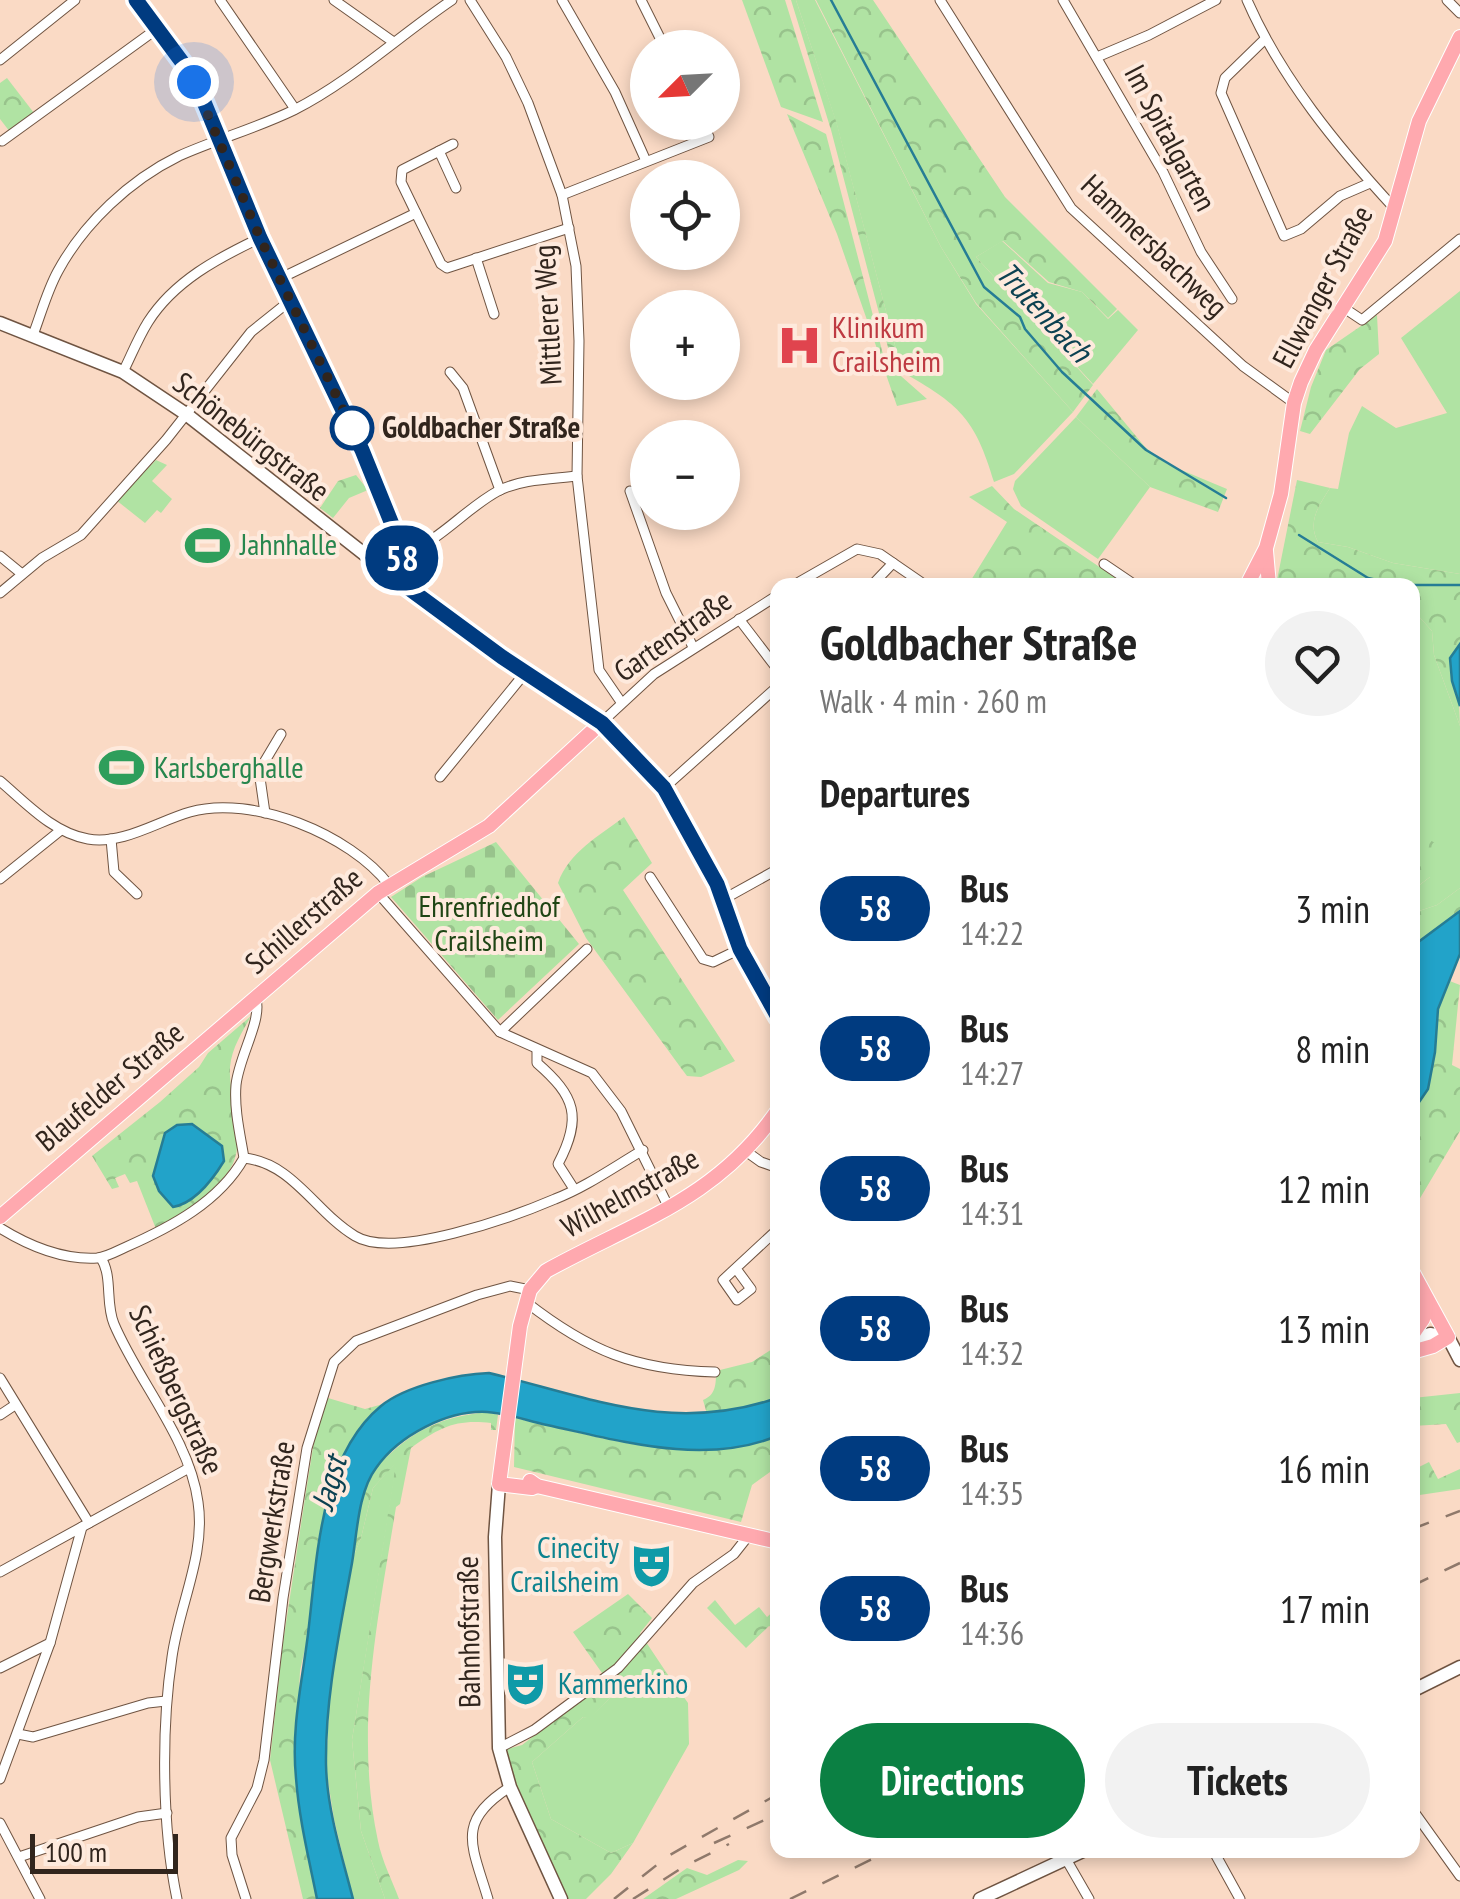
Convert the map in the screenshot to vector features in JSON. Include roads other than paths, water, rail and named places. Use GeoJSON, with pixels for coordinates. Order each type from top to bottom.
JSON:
{"type":"FeatureCollection","features":[{"type":"Feature","properties":{"kind":"main road","name":"Ellwanger Straße"},"geometry":{"type":"LineString","coordinates":[[1258,577],[1281,494],[1294,403],[1306,369],[1385,241],[1419,120],[1460,37]]}},
{"type":"Feature","properties":{"kind":"main road","name":"Schönebürgstraße"},"geometry":{"type":"LineString","coordinates":[[0,323],[123,372],[186,414],[392,576],[525,673],[602,723]]}},
{"type":"Feature","properties":{"kind":"main road"},"geometry":{"type":"LineString","coordinates":[[1266,548],[1269,578]]}},
{"type":"Feature","properties":{"kind":"main road"},"geometry":{"type":"LineString","coordinates":[[602,723],[664,788],[724,899],[740,949],[770,1003]]}},
{"type":"Feature","properties":{"kind":"main road","name":"Schillerstraße"},"geometry":{"type":"LineString","coordinates":[[256,999],[383,889],[489,826],[602,723]]}},
{"type":"Feature","properties":{"kind":"main road","name":"Blaufelder Straße"},"geometry":{"type":"LineString","coordinates":[[0,1217],[256,999]]}},
{"type":"Feature","properties":{"kind":"main road","name":"Wilhelmstraße"},"geometry":{"type":"LineString","coordinates":[[528,1296],[546,1271],[668,1208],[719,1176],[747,1152],[770,1121]]}},
{"type":"Feature","properties":{"kind":"main road"},"geometry":{"type":"LineString","coordinates":[[1420,1286],[1454,1335],[1460,1360]]}},
{"type":"Feature","properties":{"kind":"main road"},"geometry":{"type":"LineString","coordinates":[[528,1296],[520,1326],[499,1480],[532,1482],[770,1540]]}},
{"type":"Feature","properties":{"kind":"main road"},"geometry":{"type":"LineString","coordinates":[[1420,1325],[1427,1300]]}},
{"type":"Feature","properties":{"kind":"main road"},"geometry":{"type":"LineString","coordinates":[[1420,1337],[1454,1335]]}},
{"type":"Feature","properties":{"kind":"main road"},"geometry":{"type":"LineString","coordinates":[[1420,1350],[1454,1335]]}},
{"type":"Feature","properties":{"kind":"main road","name":"Bahnhofstraße"},"geometry":{"type":"LineString","coordinates":[[499,1480],[495,1537],[499,1748],[510,1787],[561,1899]]}},
{"type":"Feature","properties":{"kind":"main road"},"geometry":{"type":"LineString","coordinates":[[1420,1687],[1460,1667]]}},
{"type":"Feature","properties":{"kind":"main road"},"geometry":{"type":"LineString","coordinates":[[980,1899],[1066,1859]]}},
{"type":"Feature","properties":{"kind":"street"},"geometry":{"type":"LineString","coordinates":[[0,60],[74,0]]}},
{"type":"Feature","properties":{"kind":"street"},"geometry":{"type":"LineString","coordinates":[[136,0],[182,62],[204,102],[260,238],[362,450],[404,554]]}},
{"type":"Feature","properties":{"kind":"street"},"geometry":{"type":"LineString","coordinates":[[220,0],[294,109]]}},
{"type":"Feature","properties":{"kind":"street"},"geometry":{"type":"LineString","coordinates":[[334,0],[392,41]]}},
{"type":"Feature","properties":{"kind":"street"},"geometry":{"type":"LineString","coordinates":[[33,336],[56,274],[72,247],[101,213],[148,175],[178,157],[294,109],[349,76],[452,0]]}},
{"type":"Feature","properties":{"kind":"street","name":"Mittlerer Weg"},"geometry":{"type":"LineString","coordinates":[[470,0],[514,72],[562,195],[576,266],[577,476],[600,670],[604,682],[621,702]]}},
{"type":"Feature","properties":{"kind":"street"},"geometry":{"type":"LineString","coordinates":[[562,0],[615,92],[645,160]]}},
{"type":"Feature","properties":{"kind":"street"},"geometry":{"type":"LineString","coordinates":[[641,0],[656,30]]}},
{"type":"Feature","properties":{"kind":"street","name":"Hammersbachweg"},"geometry":{"type":"LineString","coordinates":[[940,0],[1071,208],[1243,366],[1294,403]]}},
{"type":"Feature","properties":{"kind":"street","name":"Im Spitalgarten"},"geometry":{"type":"LineString","coordinates":[[1063,0],[1163,172],[1201,252],[1232,299]]}},
{"type":"Feature","properties":{"kind":"street"},"geometry":{"type":"LineString","coordinates":[[1098,57],[1216,0]]}},
{"type":"Feature","properties":{"kind":"street"},"geometry":{"type":"LineString","coordinates":[[1247,0],[1264,40],[1283,70],[1370,183],[1396,210]]}},
{"type":"Feature","properties":{"kind":"street"},"geometry":{"type":"LineString","coordinates":[[1447,0],[1460,13]]}},
{"type":"Feature","properties":{"kind":"street"},"geometry":{"type":"LineString","coordinates":[[0,141],[158,28]]}},
{"type":"Feature","properties":{"kind":"street"},"geometry":{"type":"LineString","coordinates":[[1264,40],[1224,78],[1221,93],[1284,236],[1301,229],[1340,196],[1370,183]]}},
{"type":"Feature","properties":{"kind":"street"},"geometry":{"type":"LineString","coordinates":[[651,160],[701,140]]}},
{"type":"Feature","properties":{"kind":"street"},"geometry":{"type":"LineString","coordinates":[[453,144],[402,170],[401,182],[440,264],[447,268],[569,228]]}},
{"type":"Feature","properties":{"kind":"street"},"geometry":{"type":"LineString","coordinates":[[439,151],[456,188]]}},
{"type":"Feature","properties":{"kind":"street"},"geometry":{"type":"LineString","coordinates":[[562,195],[630,168]]}},
{"type":"Feature","properties":{"kind":"street"},"geometry":{"type":"LineString","coordinates":[[280,278],[416,213]]}},
{"type":"Feature","properties":{"kind":"street"},"geometry":{"type":"LineString","coordinates":[[123,372],[149,320],[180,288],[211,261],[260,238]]}},
{"type":"Feature","properties":{"kind":"street"},"geometry":{"type":"LineString","coordinates":[[1344,308],[1362,320],[1460,238]]}},
{"type":"Feature","properties":{"kind":"street"},"geometry":{"type":"LineString","coordinates":[[476,258],[494,314]]}},
{"type":"Feature","properties":{"kind":"street"},"geometry":{"type":"LineString","coordinates":[[0,593],[81,535],[251,332],[291,300]]}},
{"type":"Feature","properties":{"kind":"street"},"geometry":{"type":"LineString","coordinates":[[450,372],[464,388],[500,490]]}},
{"type":"Feature","properties":{"kind":"street"},"geometry":{"type":"LineString","coordinates":[[392,576],[404,554],[422,548],[500,490],[531,481],[577,476]]}},
{"type":"Feature","properties":{"kind":"street"},"geometry":{"type":"LineString","coordinates":[[644,530],[666,593],[693,646]]}},
{"type":"Feature","properties":{"kind":"street"},"geometry":{"type":"LineString","coordinates":[[805,578],[857,549],[870,550],[915,578]]}},
{"type":"Feature","properties":{"kind":"street"},"geometry":{"type":"LineString","coordinates":[[0,556],[22,574]]}},
{"type":"Feature","properties":{"kind":"street"},"geometry":{"type":"LineString","coordinates":[[879,578],[893,563]]}},
{"type":"Feature","properties":{"kind":"street"},"geometry":{"type":"LineString","coordinates":[[1104,564],[1125,578]]}},
{"type":"Feature","properties":{"kind":"street","name":"Gartenstraße"},"geometry":{"type":"LineString","coordinates":[[602,723],[621,702],[693,646],[770,601]]}},
{"type":"Feature","properties":{"kind":"street"},"geometry":{"type":"LineString","coordinates":[[739,619],[770,660]]}},
{"type":"Feature","properties":{"kind":"street"},"geometry":{"type":"LineString","coordinates":[[440,777],[525,673]]}},
{"type":"Feature","properties":{"kind":"street"},"geometry":{"type":"LineString","coordinates":[[664,788],[770,693]]}},
{"type":"Feature","properties":{"kind":"street"},"geometry":{"type":"LineString","coordinates":[[265,813],[259,771],[281,734]]}},
{"type":"Feature","properties":{"kind":"street"},"geometry":{"type":"LineString","coordinates":[[0,781],[62,830],[84,838],[111,838],[204,808],[265,813],[290,820],[345,846],[370,863],[383,889],[500,1032],[592,1073],[621,1111],[668,1208]]}},
{"type":"Feature","properties":{"kind":"street"},"geometry":{"type":"LineString","coordinates":[[0,879],[62,830]]}},
{"type":"Feature","properties":{"kind":"street"},"geometry":{"type":"LineString","coordinates":[[111,838],[114,872],[137,894]]}},
{"type":"Feature","properties":{"kind":"street"},"geometry":{"type":"LineString","coordinates":[[724,899],[770,873]]}},
{"type":"Feature","properties":{"kind":"street"},"geometry":{"type":"LineString","coordinates":[[650,877],[704,959],[713,962],[740,949]]}},
{"type":"Feature","properties":{"kind":"street"},"geometry":{"type":"LineString","coordinates":[[500,1032],[586,949]]}},
{"type":"Feature","properties":{"kind":"street","name":"Schillerstraße"},"geometry":{"type":"LineString","coordinates":[[244,1158],[236,1086],[243,1049],[260,1013],[256,999]]}},
{"type":"Feature","properties":{"kind":"street"},"geometry":{"type":"LineString","coordinates":[[537,1051],[537,1062],[564,1091],[574,1112],[569,1142],[558,1164],[574,1190]]}},
{"type":"Feature","properties":{"kind":"street"},"geometry":{"type":"LineString","coordinates":[[0,1228],[23,1242],[63,1256],[101,1258],[162,1231],[208,1200],[244,1158],[264,1160],[288,1176],[352,1235],[368,1242],[400,1244],[433,1239],[556,1199],[642,1150]]}},
{"type":"Feature","properties":{"kind":"street"},"geometry":{"type":"LineString","coordinates":[[747,1152],[770,1165]]}},
{"type":"Feature","properties":{"kind":"street"},"geometry":{"type":"LineString","coordinates":[[737,1270],[770,1237]]}},
{"type":"Feature","properties":{"kind":"street","name":"Schießbergstraße"},"geometry":{"type":"LineString","coordinates":[[101,1258],[106,1267],[112,1321],[190,1468],[201,1524],[172,1654],[166,1702],[167,1813],[170,1865],[177,1899]]}},
{"type":"Feature","properties":{"kind":"street","name":"Bergwerkstraße"},"geometry":{"type":"LineString","coordinates":[[246,1899],[232,1855],[232,1838],[256,1788],[264,1760],[283,1598],[307,1448],[334,1362],[356,1341],[478,1295],[510,1286],[528,1296]]}},
{"type":"Feature","properties":{"kind":"street"},"geometry":{"type":"LineString","coordinates":[[528,1296],[559,1328],[594,1348],[635,1364],[715,1372]]}},
{"type":"Feature","properties":{"kind":"street"},"geometry":{"type":"LineString","coordinates":[[0,1378],[86,1525],[50,1644],[0,1779]]}},
{"type":"Feature","properties":{"kind":"street"},"geometry":{"type":"LineString","coordinates":[[0,1415],[15,1405]]}},
{"type":"Feature","properties":{"kind":"street"},"geometry":{"type":"LineString","coordinates":[[0,1572],[190,1468]]}},
{"type":"Feature","properties":{"kind":"street"},"geometry":{"type":"LineString","coordinates":[[499,1748],[534,1730],[618,1668],[693,1583],[734,1554],[749,1535]]}},
{"type":"Feature","properties":{"kind":"street"},"geometry":{"type":"LineString","coordinates":[[0,1668],[50,1644]]}},
{"type":"Feature","properties":{"kind":"street"},"geometry":{"type":"LineString","coordinates":[[18,1734],[33,1737],[148,1703],[166,1702]]}},
{"type":"Feature","properties":{"kind":"street"},"geometry":{"type":"LineString","coordinates":[[488,1899],[470,1832],[484,1804],[510,1787]]}},
{"type":"Feature","properties":{"kind":"street"},"geometry":{"type":"LineString","coordinates":[[18,1857],[138,1817],[167,1813]]}},
{"type":"Feature","properties":{"kind":"street"},"geometry":{"type":"LineString","coordinates":[[1420,1820],[1460,1876]]}},
{"type":"Feature","properties":{"kind":"street"},"geometry":{"type":"LineString","coordinates":[[0,1824],[40,1899]]}},
{"type":"Feature","properties":{"kind":"street"},"geometry":{"type":"LineString","coordinates":[[1217,1858],[1240,1899]]}},
{"type":"Feature","properties":{"kind":"street"},"geometry":{"type":"LineString","coordinates":[[1066,1859],[1089,1899]]}},
{"type":"Feature","properties":{"kind":"water"},"geometry":{"type":"Polygon","coordinates":[[[1460,644],[1460,706],[1450,658],[1460,644]]]}},
{"type":"Feature","properties":{"kind":"water"},"geometry":{"type":"Polygon","coordinates":[[[1460,911],[1460,954],[1438,1009],[1428,1089],[1420,1101],[1420,941],[1460,911]]]}},
{"type":"Feature","properties":{"kind":"water"},"geometry":{"type":"Polygon","coordinates":[[[192,1124],[222,1146],[224,1161],[196,1195],[173,1207],[159,1191],[153,1176],[165,1133],[177,1125],[192,1124]]]}},
{"type":"Feature","properties":{"kind":"water"},"geometry":{"type":"Polygon","coordinates":[[[489,1373],[598,1401],[667,1413],[702,1413],[770,1400],[770,1438],[721,1449],[662,1448],[502,1414],[472,1412],[426,1427],[386,1456],[370,1478],[362,1501],[328,1714],[329,1799],[353,1899],[317,1899],[299,1809],[295,1741],[319,1543],[333,1481],[360,1427],[381,1406],[432,1382],[489,1373]]]}},
{"type":"Feature","properties":{"kind":"waterway","name":"Trutenbach"},"geometry":{"type":"LineString","coordinates":[[831,0],[984,287],[1020,317],[1025,329],[1062,372],[1146,450],[1226,498]]}},
{"type":"Feature","properties":{"kind":"waterway","name":"Trutenbach"},"geometry":{"type":"LineString","coordinates":[[1299,535],[1368,578]]}},
{"type":"Feature","properties":{"kind":"waterway","name":"Trutenbach"},"geometry":{"type":"LineString","coordinates":[[1420,585],[1460,585]]}},
{"type":"Feature","properties":{"kind":"railway"},"geometry":{"type":"LineString","coordinates":[[1420,1526],[1460,1511]]}},
{"type":"Feature","properties":{"kind":"railway"},"geometry":{"type":"LineString","coordinates":[[1420,1582],[1460,1563]]}},
{"type":"Feature","properties":{"kind":"railway"},"geometry":{"type":"LineString","coordinates":[[614,1899],[668,1856],[770,1799]]}},
{"type":"Feature","properties":{"kind":"railway"},"geometry":{"type":"LineString","coordinates":[[714,1843],[770,1818]]}},
{"type":"Feature","properties":{"kind":"railway"},"geometry":{"type":"LineString","coordinates":[[633,1899],[729,1844]]}},
{"type":"Feature","properties":{"kind":"railway"},"geometry":{"type":"LineString","coordinates":[[790,1899],[875,1858]]}},
{"type":"Feature","properties":{"kind":"place","name":"Klinikum Crailsheim"},"geometry":{"type":"Point","coordinates":[799,345]}},
{"type":"Feature","properties":{"kind":"place","name":"Goldbacher Straße"},"geometry":{"type":"Point","coordinates":[352,428]}},
{"type":"Feature","properties":{"kind":"place","name":"Jahnhalle"},"geometry":{"type":"Point","coordinates":[207,545]}},
{"type":"Feature","properties":{"kind":"place","name":"Karlsberghalle"},"geometry":{"type":"Point","coordinates":[121,768]}},
{"type":"Feature","properties":{"kind":"place","name":"Cinecity Crailsheim"},"geometry":{"type":"Point","coordinates":[652,1565]}},
{"type":"Feature","properties":{"kind":"place","name":"Kammerkino"},"geometry":{"type":"Point","coordinates":[525,1684]}},
{"type":"Feature","properties":{"kind":"park label","name":"Ehrenfriedhof Crailsheim"},"geometry":{"type":"Point","coordinates":[489,924]}},
{"type":"Feature","properties":{"kind":"water label","name":"Jagst"},"geometry":{"type":"Point","coordinates":[329,1483]}}]}
